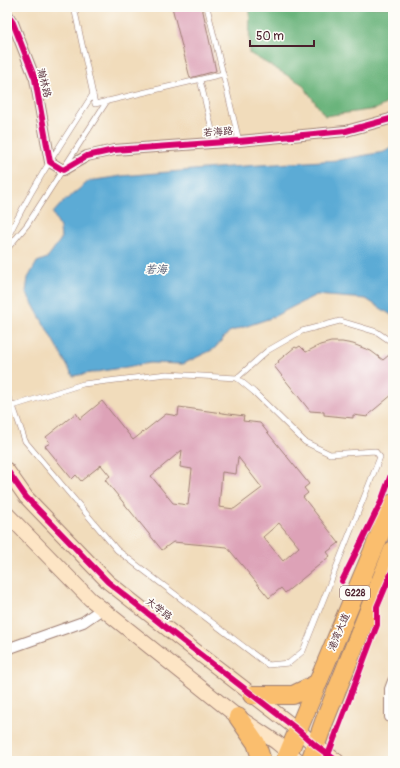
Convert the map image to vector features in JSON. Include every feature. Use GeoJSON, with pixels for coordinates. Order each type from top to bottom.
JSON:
{"type":"FeatureCollection","features":[{"type":"Feature","properties":{"kind":"highway","name":"港湾大道"},"geometry":{"type":"LineString","coordinates":[[291,758],[298,730],[393,503]]}},
{"type":"Feature","properties":{"kind":"highway","name":"港湾大道"},"geometry":{"type":"LineString","coordinates":[[313,753],[393,550]]}},
{"type":"Feature","properties":{"kind":"highway"},"geometry":{"type":"LineString","coordinates":[[252,695],[293,695],[318,683]]}},
{"type":"Feature","properties":{"kind":"highway"},"geometry":{"type":"LineString","coordinates":[[238,717],[256,743],[262,761]]}},
{"type":"Feature","properties":{"kind":"street","name":"瀚林路"},"geometry":{"type":"LineString","coordinates":[[7,14],[13,24],[35,79],[50,162]]}},
{"type":"Feature","properties":{"kind":"street","name":"若海路"},"geometry":{"type":"LineString","coordinates":[[63,170],[87,156],[114,150],[239,141],[346,131],[393,117]]}},
{"type":"Feature","properties":{"kind":"street"},"geometry":{"type":"LineString","coordinates":[[50,162],[63,170]]}},
{"type":"Feature","properties":{"kind":"street","name":"大学路"},"geometry":{"type":"LineString","coordinates":[[7,470],[26,496],[108,582],[298,730],[313,753],[337,761]]}},
{"type":"Feature","properties":{"kind":"street"},"geometry":{"type":"LineString","coordinates":[[7,514],[90,599],[238,717],[276,742],[291,758]]}},
{"type":"Feature","properties":{"kind":"street"},"geometry":{"type":"LineString","coordinates":[[7,649],[83,622],[102,609]]}},
{"type":"Feature","properties":{"kind":"street"},"geometry":{"type":"LineString","coordinates":[[393,681],[390,689],[390,716],[393,718]]}},
{"type":"Feature","properties":{"kind":"lane"},"geometry":{"type":"LineString","coordinates":[[74,7],[95,104],[223,74]]}},
{"type":"Feature","properties":{"kind":"lane"},"geometry":{"type":"LineString","coordinates":[[207,7],[239,141]]}},
{"type":"Feature","properties":{"kind":"lane"},"geometry":{"type":"LineString","coordinates":[[200,80],[215,142]]}},
{"type":"Feature","properties":{"kind":"lane"},"geometry":{"type":"LineString","coordinates":[[7,239],[17,218],[50,162],[93,94]]}},
{"type":"Feature","properties":{"kind":"lane"},"geometry":{"type":"LineString","coordinates":[[7,249],[27,226],[107,101]]}},
{"type":"Feature","properties":{"kind":"lane"},"geometry":{"type":"LineString","coordinates":[[237,378],[267,351],[302,331],[340,321],[377,332],[393,342]]}},
{"type":"Feature","properties":{"kind":"lane"},"geometry":{"type":"LineString","coordinates":[[7,396],[13,406],[25,441],[117,550],[268,665],[289,663],[303,651],[380,457],[375,450],[330,454],[305,442],[254,392],[237,378],[167,374],[83,384],[13,406]]}},
{"type":"Feature","properties":{"kind":"green space"},"geometry":{"type":"Polygon","coordinates":[[[250,7],[393,7],[393,100],[376,109],[325,116],[302,84],[249,53],[250,7]]]}},
{"type":"Feature","properties":{"kind":"water","name":"若海"},"geometry":{"type":"Polygon","coordinates":[[[393,147],[393,316],[366,299],[316,295],[271,318],[229,332],[214,349],[183,364],[150,363],[73,376],[26,292],[28,278],[37,262],[47,258],[61,239],[60,228],[53,213],[62,203],[89,181],[121,176],[338,160],[384,152],[393,147]]]}},
{"type":"Feature","properties":{"kind":"building"},"geometry":{"type":"Polygon","coordinates":[[[172,7],[202,7],[216,71],[190,78],[172,7]]]}},
{"type":"Feature","properties":{"kind":"building"},"geometry":{"type":"Polygon","coordinates":[[[331,342],[353,344],[371,351],[383,360],[389,355],[393,360],[393,394],[369,414],[368,417],[353,415],[353,418],[324,415],[324,412],[310,411],[274,366],[295,347],[297,348],[300,346],[306,352],[320,345],[331,342]]]}},
{"type":"Feature","properties":{"kind":"building"},"geometry":{"type":"Polygon","coordinates":[[[102,401],[133,440],[166,414],[178,416],[179,407],[244,416],[243,421],[260,423],[309,484],[304,488],[308,493],[303,497],[339,543],[327,552],[330,556],[285,593],[281,588],[269,598],[227,547],[173,542],[162,550],[105,480],[110,476],[101,465],[81,481],[76,475],[72,479],[45,446],[50,443],[46,437],[76,413],[80,419],[102,401]],[[182,450],[151,476],[173,503],[188,505],[192,469],[180,467],[182,450]],[[238,457],[236,474],[222,472],[219,507],[234,509],[262,488],[238,457]],[[279,523],[263,537],[283,561],[299,547],[279,523]]]}},
{"type":"Feature","properties":{"kind":"cycle path"},"geometry":{"type":"LineString","coordinates":[[7,14],[13,23],[35,79],[50,162],[63,170],[87,156],[114,150],[239,141],[346,131],[393,117]]}},
{"type":"Feature","properties":{"kind":"cycle path"},"geometry":{"type":"LineString","coordinates":[[342,581],[381,502],[393,469]]}},
{"type":"Feature","properties":{"kind":"cycle path"},"geometry":{"type":"LineString","coordinates":[[7,470],[26,497],[108,582],[337,761]]}},
{"type":"Feature","properties":{"kind":"cycle path"},"geometry":{"type":"LineString","coordinates":[[328,755],[377,625],[377,607],[393,569]]}}]}
